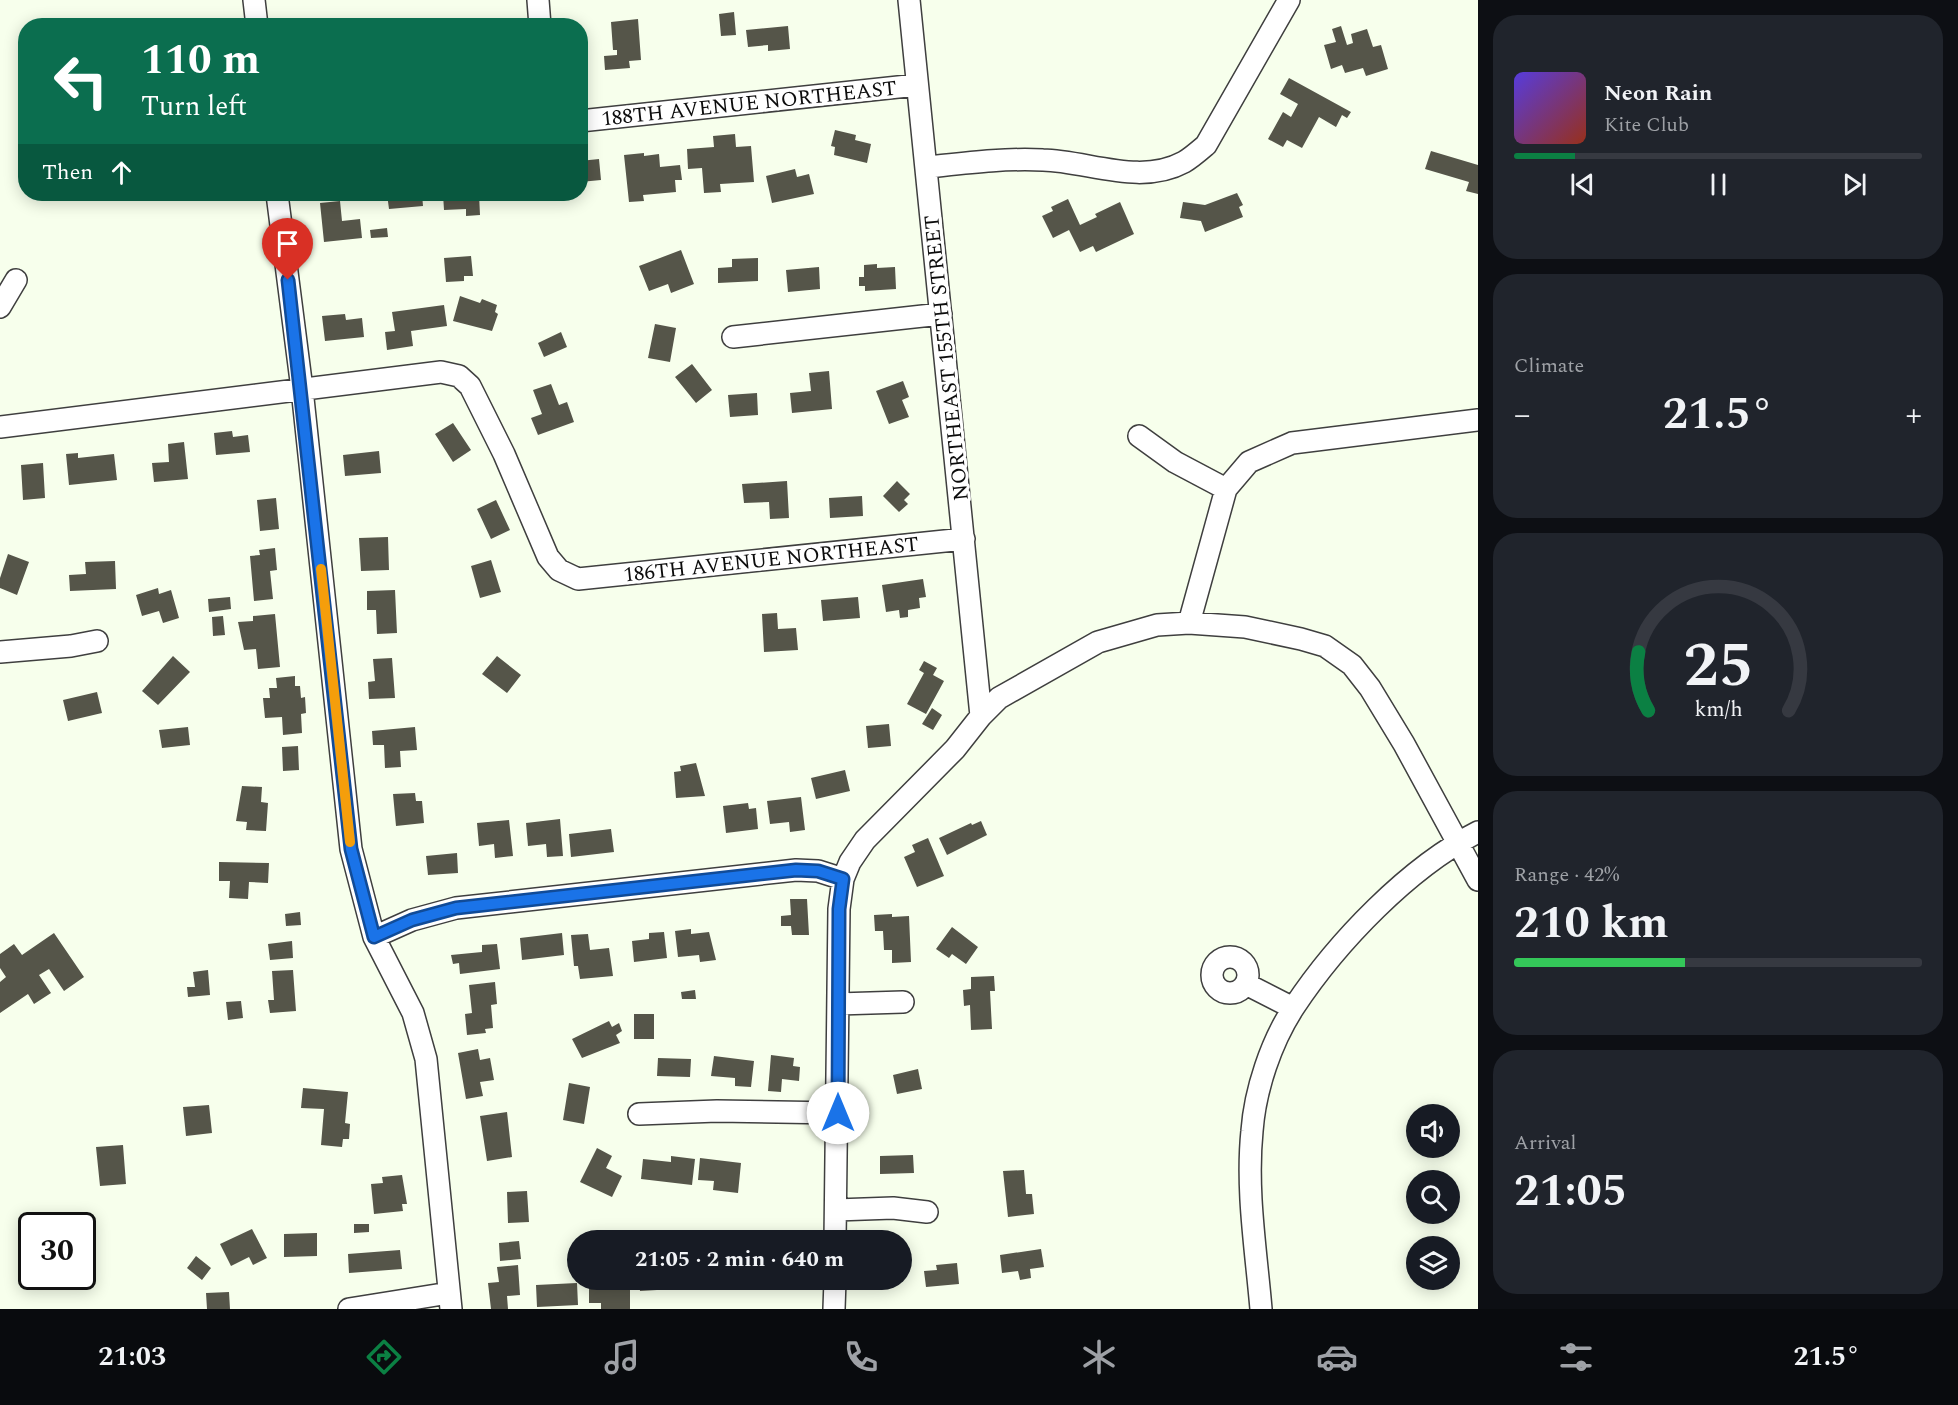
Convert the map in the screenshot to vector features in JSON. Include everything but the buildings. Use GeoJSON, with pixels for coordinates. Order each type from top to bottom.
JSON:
{"type":"FeatureCollection","features":[{"type":"Feature","properties":{"kind":"street"},"geometry":{"type":"LineString","coordinates":[[254,0],[256,18]]}},
{"type":"Feature","properties":{"kind":"street"},"geometry":{"type":"LineString","coordinates":[[538,0],[539,18]]}},
{"type":"Feature","properties":{"kind":"street","name":"NORTHEAST 155TH STREET"},"geometry":{"type":"LineString","coordinates":[[909,0],[928,167],[981,716]]}},
{"type":"Feature","properties":{"kind":"street"},"geometry":{"type":"LineString","coordinates":[[928,167],[1002,160],[1045,160],[1110,170],[1146,172],[1184,162],[1206,145],[1289,0]]}},
{"type":"Feature","properties":{"kind":"street","name":"188TH AVENUE NORTHEAST"},"geometry":{"type":"LineString","coordinates":[[588,120],[917,85]]}},
{"type":"Feature","properties":{"kind":"street"},"geometry":{"type":"LineString","coordinates":[[279,201],[302,389],[351,849],[374,937],[413,1013],[426,1059],[450,1301],[349,1309]]}},
{"type":"Feature","properties":{"kind":"street"},"geometry":{"type":"LineString","coordinates":[[0,307],[16,280]]}},
{"type":"Feature","properties":{"kind":"street"},"geometry":{"type":"LineString","coordinates":[[733,337],[941,314]]}},
{"type":"Feature","properties":{"kind":"street","name":"186TH AVENUE NORTHEAST"},"geometry":{"type":"LineString","coordinates":[[302,389],[441,372],[459,376],[470,386],[504,454],[548,557],[559,570],[578,579],[964,539]]}},
{"type":"Feature","properties":{"kind":"street"},"geometry":{"type":"LineString","coordinates":[[0,427],[302,389]]}},
{"type":"Feature","properties":{"kind":"street"},"geometry":{"type":"LineString","coordinates":[[1189,623],[1226,489],[1249,462],[1292,442],[1478,420]]}},
{"type":"Feature","properties":{"kind":"street"},"geometry":{"type":"LineString","coordinates":[[1138,436],[1175,462],[1226,489]]}},
{"type":"Feature","properties":{"kind":"street"},"geometry":{"type":"LineString","coordinates":[[835,1230],[839,909],[846,871],[865,840],[955,749],[981,716],[999,698],[1098,642],[1158,625],[1189,623],[1245,627],[1325,646],[1352,665],[1370,688],[1404,744],[1478,880]]}},
{"type":"Feature","properties":{"kind":"street"},"geometry":{"type":"LineString","coordinates":[[0,652],[71,646],[97,641]]}},
{"type":"Feature","properties":{"kind":"street"},"geometry":{"type":"LineString","coordinates":[[1261,1309],[1251,1192],[1252,1131],[1260,1084],[1293,1008],[1342,946],[1382,904],[1456,843],[1478,832]]}},
{"type":"Feature","properties":{"kind":"street"},"geometry":{"type":"LineString","coordinates":[[374,937],[412,920],[456,908],[796,870],[846,871]]}},
{"type":"Feature","properties":{"kind":"street"},"geometry":{"type":"LineString","coordinates":[[1246,984],[1293,1008]]}},
{"type":"Feature","properties":{"kind":"street"},"geometry":{"type":"LineString","coordinates":[[838,1004],[903,1002]]}},
{"type":"Feature","properties":{"kind":"street"},"geometry":{"type":"LineString","coordinates":[[639,1114],[717,1111],[838,1113]]}},
{"type":"Feature","properties":{"kind":"street"},"geometry":{"type":"LineString","coordinates":[[836,1210],[893,1208],[927,1212]]}},
{"type":"Feature","properties":{"kind":"street"},"geometry":{"type":"LineString","coordinates":[[834,1309],[835,1290]]}},
{"type":"Feature","properties":{"kind":"slow traffic"},"geometry":{"type":"LineString","coordinates":[[321,569],[350,842]]}},
{"type":"Feature","properties":{"kind":"route"},"geometry":{"type":"LineString","coordinates":[[288,280],[302,389],[351,849],[374,937],[412,920],[456,908],[796,870],[818,871],[843,879],[839,909],[838,1113]]}}]}
